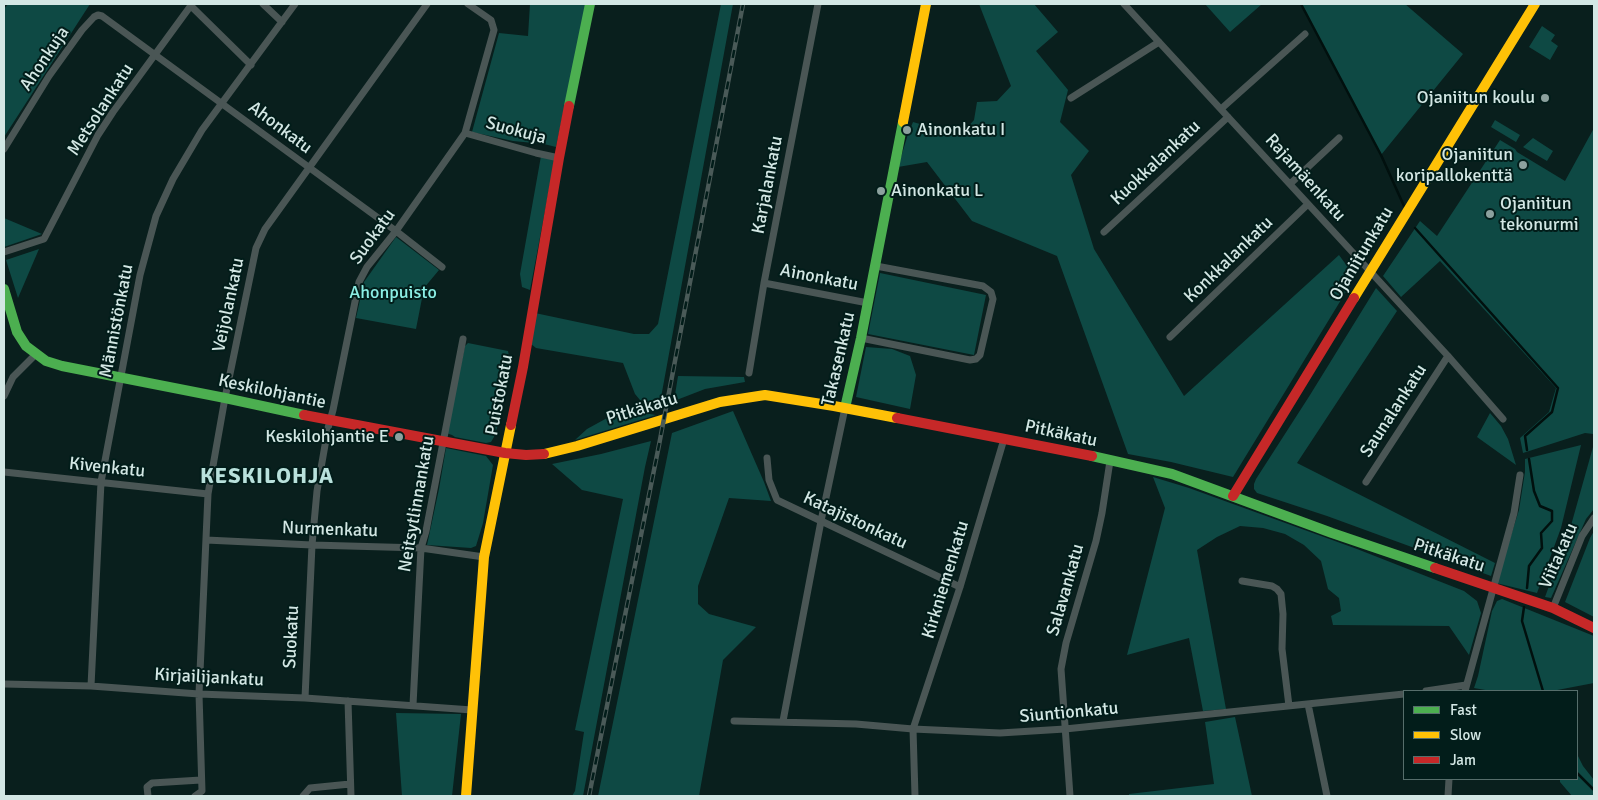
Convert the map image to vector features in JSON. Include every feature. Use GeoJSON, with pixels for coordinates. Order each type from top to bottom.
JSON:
{"type":"FeatureCollection","features":[{"type":"Feature","properties":{"kind":"street"},"geometry":{"type":"LineString","coordinates":[[263,4],[282,22]]}},
{"type":"Feature","properties":{"kind":"street","name":"Männistönkatu"},"geometry":{"type":"LineString","coordinates":[[91,686],[101,482],[140,275],[156,216],[173,179],[202,130],[295,4]]}},
{"type":"Feature","properties":{"kind":"street","name":"Veijolankatu"},"geometry":{"type":"LineString","coordinates":[[201,780],[199,694],[208,494],[225,398],[256,248],[265,229],[427,4]]}},
{"type":"Feature","properties":{"kind":"street","name":"Suokatu"},"geometry":{"type":"LineString","coordinates":[[305,698],[312,545],[317,491],[359,282],[367,267],[396,231],[465,133],[494,30],[491,20],[468,4]]}},
{"type":"Feature","properties":{"kind":"street","name":"Puistokatu"},"geometry":{"type":"LineString","coordinates":[[466,796],[484,557],[526,348],[559,158],[590,4]]}},
{"type":"Feature","properties":{"kind":"street","name":"Karjalankatu"},"geometry":{"type":"LineString","coordinates":[[749,372],[764,283],[818,4]]}},
{"type":"Feature","properties":{"kind":"street","name":"Takasenkatu"},"geometry":{"type":"LineString","coordinates":[[783,721],[844,408],[862,338],[926,4]]}},
{"type":"Feature","properties":{"kind":"street","name":"Rajamäenkatu"},"geometry":{"type":"LineString","coordinates":[[1124,4],[1448,356],[1503,419]]}},
{"type":"Feature","properties":{"kind":"street","name":"Ojaniitunkatu"},"geometry":{"type":"LineString","coordinates":[[1233,496],[1535,4]]}},
{"type":"Feature","properties":{"kind":"street"},"geometry":{"type":"LineString","coordinates":[[192,5],[251,65]]}},
{"type":"Feature","properties":{"kind":"street","name":"Metsolankatu"},"geometry":{"type":"LineString","coordinates":[[4,252],[44,238],[98,136],[113,112],[192,5]]}},
{"type":"Feature","properties":{"kind":"street","name":"Ahonkatu"},"geometry":{"type":"LineString","coordinates":[[98,15],[102,16],[154,56],[396,231],[442,267]]}},
{"type":"Feature","properties":{"kind":"street","name":"Ahonkuja"},"geometry":{"type":"LineString","coordinates":[[4,149],[49,76],[89,22],[98,15]]}},
{"type":"Feature","properties":{"kind":"street"},"geometry":{"type":"LineString","coordinates":[[1221,109],[1305,34]]}},
{"type":"Feature","properties":{"kind":"street"},"geometry":{"type":"LineString","coordinates":[[1071,98],[1159,42]]}},
{"type":"Feature","properties":{"kind":"street","name":"Kuokkalankatu"},"geometry":{"type":"LineString","coordinates":[[1104,232],[1228,117]]}},
{"type":"Feature","properties":{"kind":"street","name":"Suokuja"},"geometry":{"type":"LineString","coordinates":[[465,133],[559,158]]}},
{"type":"Feature","properties":{"kind":"street"},"geometry":{"type":"LineString","coordinates":[[1290,184],[1339,138]]}},
{"type":"Feature","properties":{"kind":"street","name":"Konkkalankatu"},"geometry":{"type":"LineString","coordinates":[[1170,337],[1308,204]]}},
{"type":"Feature","properties":{"kind":"street"},"geometry":{"type":"LineString","coordinates":[[862,338],[970,360],[976,359],[980,354],[993,298],[991,292],[983,286],[876,266]]}},
{"type":"Feature","properties":{"kind":"street","name":"Ainonkatu"},"geometry":{"type":"LineString","coordinates":[[764,283],[868,303]]}},
{"type":"Feature","properties":{"kind":"street"},"geometry":{"type":"LineString","coordinates":[[4,289],[17,332],[26,346],[36,354],[13,377],[4,396]]}},
{"type":"Feature","properties":{"kind":"street","name":"Neitsytlinnankatu"},"geometry":{"type":"LineString","coordinates":[[413,705],[421,548],[426,531],[463,340]]}},
{"type":"Feature","properties":{"kind":"street","name":"Keskilohjantie"},"geometry":{"type":"LineString","coordinates":[[36,354],[46,361],[62,366],[330,421],[505,453]]}},
{"type":"Feature","properties":{"kind":"street","name":"Saunalankatu"},"geometry":{"type":"LineString","coordinates":[[1366,482],[1448,356]]}},
{"type":"Feature","properties":{"kind":"street","name":"Pitkäkatu"},"geometry":{"type":"LineString","coordinates":[[505,453],[544,454],[577,446],[720,402],[765,395],[844,408],[1004,439],[1172,474],[1332,534],[1552,608],[1594,628]]}},
{"type":"Feature","properties":{"kind":"street","name":"Kirkniemenkatu"},"geometry":{"type":"LineString","coordinates":[[913,729],[960,587],[1004,439]]}},
{"type":"Feature","properties":{"kind":"street","name":"Katajistonkatu"},"geometry":{"type":"LineString","coordinates":[[767,458],[769,480],[776,500],[960,587]]}},
{"type":"Feature","properties":{"kind":"street","name":"Salavankatu"},"geometry":{"type":"LineString","coordinates":[[1070,796],[1061,682],[1063,655],[1096,541],[1110,461]]}},
{"type":"Feature","properties":{"kind":"street","name":"Kivenkatu"},"geometry":{"type":"LineString","coordinates":[[4,472],[208,494]]}},
{"type":"Feature","properties":{"kind":"street"},"geometry":{"type":"LineString","coordinates":[[1439,690],[1465,688],[1514,513],[1520,475]]}},
{"type":"Feature","properties":{"kind":"street","name":"Viitakatu"},"geometry":{"type":"LineString","coordinates":[[1552,608],[1582,536],[1594,518]]}},
{"type":"Feature","properties":{"kind":"street","name":"Nurmenkatu"},"geometry":{"type":"LineString","coordinates":[[206,540],[421,548],[484,557]]}},
{"type":"Feature","properties":{"kind":"street"},"geometry":{"type":"LineString","coordinates":[[1242,581],[1272,586],[1281,594],[1283,614],[1282,649],[1289,706]]}},
{"type":"Feature","properties":{"kind":"street","name":"Kirjailijankatu"},"geometry":{"type":"LineString","coordinates":[[4,684],[91,686],[199,694],[348,700],[472,710]]}},
{"type":"Feature","properties":{"kind":"street","name":"Siuntionkatu"},"geometry":{"type":"LineString","coordinates":[[734,720],[856,724],[1000,733],[1065,729],[1403,694]]}},
{"type":"Feature","properties":{"kind":"street"},"geometry":{"type":"LineString","coordinates":[[348,700],[351,796]]}},
{"type":"Feature","properties":{"kind":"street"},"geometry":{"type":"LineString","coordinates":[[1308,704],[1327,796]]}},
{"type":"Feature","properties":{"kind":"street"},"geometry":{"type":"LineString","coordinates":[[913,729],[915,796]]}},
{"type":"Feature","properties":{"kind":"street"},"geometry":{"type":"LineString","coordinates":[[148,796],[147,787],[152,783],[201,780],[202,791],[195,796]]}},
{"type":"Feature","properties":{"kind":"street"},"geometry":{"type":"LineString","coordinates":[[1448,796],[1449,780]]}},
{"type":"Feature","properties":{"kind":"street"},"geometry":{"type":"LineString","coordinates":[[302,796],[310,788],[350,784]]}},
{"type":"Feature","properties":{"kind":"green space"},"geometry":{"type":"Polygon","coordinates":[[[8,4],[90,4],[4,137],[4,9],[8,4]]]}},
{"type":"Feature","properties":{"kind":"green space"},"geometry":{"type":"Polygon","coordinates":[[[530,4],[586,4],[556,147],[513,141],[472,132],[499,33],[528,36],[530,4]]]}},
{"type":"Feature","properties":{"kind":"green space"},"geometry":{"type":"Polygon","coordinates":[[[721,4],[733,4],[660,403],[649,404],[640,400],[635,394],[623,363],[536,348],[531,344],[535,313],[634,334],[649,334],[658,324],[721,4]]]}},
{"type":"Feature","properties":{"kind":"green space"},"geometry":{"type":"Polygon","coordinates":[[[979,4],[1034,4],[1058,32],[1036,51],[1068,90],[1060,122],[1089,151],[1071,175],[1094,249],[1184,396],[1339,255],[1355,277],[1233,477],[1128,454],[1057,256],[972,221],[927,162],[898,167],[913,122],[951,133],[959,133],[966,129],[974,120],[977,102],[997,101],[1011,86],[979,4]]]}},
{"type":"Feature","properties":{"kind":"green space"},"geometry":{"type":"Polygon","coordinates":[[[1205,4],[1262,4],[1230,32],[1205,4]]]}},
{"type":"Feature","properties":{"kind":"green space"},"geometry":{"type":"Polygon","coordinates":[[[1301,4],[1405,4],[1463,54],[1381,155],[1301,4]]]}},
{"type":"Feature","properties":{"kind":"green space"},"geometry":{"type":"Polygon","coordinates":[[[1542,26],[1555,35],[1551,41],[1558,46],[1550,60],[1529,47],[1542,26]]]}},
{"type":"Feature","properties":{"kind":"green space"},"geometry":{"type":"Polygon","coordinates":[[[1495,120],[1520,135],[1516,142],[1491,127],[1495,120]]]}},
{"type":"Feature","properties":{"kind":"green space"},"geometry":{"type":"Polygon","coordinates":[[[1594,128],[1594,509],[1586,519],[1551,598],[1545,597],[1570,529],[1593,447],[1593,434],[1585,433],[1523,453],[1520,438],[1549,412],[1556,388],[1440,261],[1401,297],[1383,276],[1420,221],[1437,236],[1500,140],[1565,181],[1594,128]]]}},
{"type":"Feature","properties":{"kind":"green space"},"geometry":{"type":"Polygon","coordinates":[[[1533,138],[1553,151],[1547,161],[1523,147],[1533,138]]]}},
{"type":"Feature","properties":{"kind":"green space"},"geometry":{"type":"Polygon","coordinates":[[[541,156],[555,158],[530,290],[522,287],[520,274],[541,156]]]}},
{"type":"Feature","properties":{"kind":"green space"},"geometry":{"type":"Polygon","coordinates":[[[4,218],[42,234],[4,247],[4,218]]]}},
{"type":"Feature","properties":{"kind":"green space","name":"Ahonpuisto"},"geometry":{"type":"Polygon","coordinates":[[[396,237],[439,270],[424,288],[416,329],[356,318],[364,282],[396,237]]]}},
{"type":"Feature","properties":{"kind":"green space"},"geometry":{"type":"Polygon","coordinates":[[[39,249],[18,298],[6,260],[39,249]]]}},
{"type":"Feature","properties":{"kind":"green space"},"geometry":{"type":"Polygon","coordinates":[[[880,273],[986,295],[974,355],[868,334],[880,273]]]}},
{"type":"Feature","properties":{"kind":"green space"},"geometry":{"type":"Polygon","coordinates":[[[1376,288],[1397,311],[1297,463],[1495,563],[1491,576],[1327,516],[1257,493],[1254,489],[1256,479],[1376,288]]]}},
{"type":"Feature","properties":{"kind":"green space"},"geometry":{"type":"Polygon","coordinates":[[[468,343],[508,351],[509,356],[500,419],[491,442],[486,443],[455,437],[446,433],[465,346],[468,343]]]}},
{"type":"Feature","properties":{"kind":"green space"},"geometry":{"type":"Polygon","coordinates":[[[866,347],[892,349],[910,356],[916,375],[910,409],[856,397],[866,347]]]}},
{"type":"Feature","properties":{"kind":"green space"},"geometry":{"type":"Polygon","coordinates":[[[678,376],[744,377],[745,382],[705,389],[674,401],[678,376]]]}},
{"type":"Feature","properties":{"kind":"green space"},"geometry":{"type":"Polygon","coordinates":[[[629,406],[638,412],[656,415],[575,440],[587,429],[629,406]]]}},
{"type":"Feature","properties":{"kind":"green space"},"geometry":{"type":"Polygon","coordinates":[[[733,411],[771,501],[729,498],[698,586],[698,604],[709,614],[756,627],[723,660],[699,796],[598,796],[672,433],[733,411]]]}},
{"type":"Feature","properties":{"kind":"green space"},"geometry":{"type":"Polygon","coordinates":[[[1490,413],[1501,426],[1508,439],[1516,465],[1477,437],[1490,413]]]}},
{"type":"Feature","properties":{"kind":"green space"},"geometry":{"type":"Polygon","coordinates":[[[651,441],[583,796],[572,796],[575,791],[584,732],[575,730],[623,499],[582,490],[552,464],[651,441]]]}},
{"type":"Feature","properties":{"kind":"green space"},"geometry":{"type":"Polygon","coordinates":[[[1581,445],[1561,528],[1537,593],[1496,583],[1519,510],[1525,472],[1525,459],[1581,445]]]}},
{"type":"Feature","properties":{"kind":"green space"},"geometry":{"type":"Polygon","coordinates":[[[446,448],[486,456],[493,465],[483,523],[476,546],[471,548],[427,545],[446,448]]]}},
{"type":"Feature","properties":{"kind":"green space"},"geometry":{"type":"Polygon","coordinates":[[[1153,477],[1189,488],[1357,549],[1464,591],[1477,601],[1481,613],[1469,655],[1449,626],[1333,625],[1331,616],[1341,611],[1339,598],[1328,589],[1321,561],[1304,545],[1285,534],[1263,528],[1240,526],[1217,537],[1197,550],[1226,709],[1203,711],[1189,638],[1127,655],[1165,508],[1153,477]]]}},
{"type":"Feature","properties":{"kind":"green space"},"geometry":{"type":"Polygon","coordinates":[[[1594,531],[1594,617],[1565,602],[1594,531]]]}},
{"type":"Feature","properties":{"kind":"green space"},"geometry":{"type":"Polygon","coordinates":[[[1502,599],[1594,636],[1594,683],[1557,690],[1485,690],[1474,688],[1492,611],[1497,601],[1502,599]]]}},
{"type":"Feature","properties":{"kind":"green space"},"geometry":{"type":"Polygon","coordinates":[[[396,713],[461,714],[452,796],[402,796],[396,713]]]}},
{"type":"Feature","properties":{"kind":"green space"},"geometry":{"type":"Polygon","coordinates":[[[1235,717],[1252,796],[1129,796],[1129,794],[1214,784],[1205,722],[1235,717]]]}},
{"type":"Feature","properties":{"kind":"green space"},"geometry":{"type":"Polygon","coordinates":[[[1578,756],[1594,780],[1594,796],[1572,796],[1560,780],[1578,780],[1578,756]]]}},
{"type":"Feature","properties":{"kind":"waterway"},"geometry":{"type":"LineString","coordinates":[[1301,4],[1381,155],[1404,206]]}},
{"type":"Feature","properties":{"kind":"waterway"},"geometry":{"type":"LineString","coordinates":[[1415,228],[1558,388],[1552,412],[1525,436],[1527,450]]}},
{"type":"Feature","properties":{"kind":"waterway"},"geometry":{"type":"LineString","coordinates":[[1527,588],[1529,566],[1542,548],[1541,533],[1552,521],[1552,511],[1540,506],[1534,491],[1529,459]]}},
{"type":"Feature","properties":{"kind":"waterway"},"geometry":{"type":"LineString","coordinates":[[1524,607],[1522,621],[1543,690]]}},
{"type":"Feature","properties":{"kind":"waterway"},"geometry":{"type":"LineString","coordinates":[[1578,774],[1594,790]]}},
{"type":"Feature","properties":{"kind":"railway"},"geometry":{"type":"LineString","coordinates":[[589,796],[659,445],[743,4]]}},
{"type":"Feature","properties":{"kind":"traffic: fast"},"geometry":{"type":"LineString","coordinates":[[569,106],[590,4]]}},
{"type":"Feature","properties":{"kind":"traffic: fast"},"geometry":{"type":"LineString","coordinates":[[845,408],[861,338],[903,122]]}},
{"type":"Feature","properties":{"kind":"traffic: fast"},"geometry":{"type":"LineString","coordinates":[[4,289],[17,332],[26,346],[46,361],[62,366],[304,415]]}},
{"type":"Feature","properties":{"kind":"traffic: fast"},"geometry":{"type":"LineString","coordinates":[[1092,456],[1172,474],[1332,533],[1435,568]]}},
{"type":"Feature","properties":{"kind":"traffic: slow"},"geometry":{"type":"LineString","coordinates":[[903,122],[926,4]]}},
{"type":"Feature","properties":{"kind":"traffic: slow"},"geometry":{"type":"LineString","coordinates":[[1354,298],[1535,4]]}},
{"type":"Feature","properties":{"kind":"traffic: slow"},"geometry":{"type":"LineString","coordinates":[[544,454],[577,446],[720,402],[765,395],[897,418]]}},
{"type":"Feature","properties":{"kind":"traffic: slow"},"geometry":{"type":"LineString","coordinates":[[466,796],[484,557],[511,425]]}},
{"type":"Feature","properties":{"kind":"traffic: jam"},"geometry":{"type":"LineString","coordinates":[[511,425],[569,106]]}},
{"type":"Feature","properties":{"kind":"traffic: jam"},"geometry":{"type":"LineString","coordinates":[[1233,496],[1354,298]]}},
{"type":"Feature","properties":{"kind":"traffic: jam"},"geometry":{"type":"LineString","coordinates":[[304,415],[505,453],[544,454]]}},
{"type":"Feature","properties":{"kind":"traffic: jam"},"geometry":{"type":"LineString","coordinates":[[897,418],[1092,456]]}},
{"type":"Feature","properties":{"kind":"traffic: jam"},"geometry":{"type":"LineString","coordinates":[[1435,568],[1553,608],[1594,628]]}},
{"type":"Feature","properties":{"kind":"place","name":"Ojaniitun koulu"},"geometry":{"type":"Point","coordinates":[1545,98]}},
{"type":"Feature","properties":{"kind":"place","name":"Ainonkatu I"},"geometry":{"type":"Point","coordinates":[907,130]}},
{"type":"Feature","properties":{"kind":"place","name":"Ojaniitun koripallokenttä"},"geometry":{"type":"Point","coordinates":[1523,165]}},
{"type":"Feature","properties":{"kind":"place","name":"Ainonkatu L"},"geometry":{"type":"Point","coordinates":[881,191]}},
{"type":"Feature","properties":{"kind":"place","name":"Ojaniitun tekonurmi"},"geometry":{"type":"Point","coordinates":[1490,214]}},
{"type":"Feature","properties":{"kind":"place","name":"Keskilohjantie E"},"geometry":{"type":"Point","coordinates":[399,437]}},
{"type":"Feature","properties":{"kind":"district","name":"KESKILOHJA"},"geometry":{"type":"Point","coordinates":[267,477]}}]}
